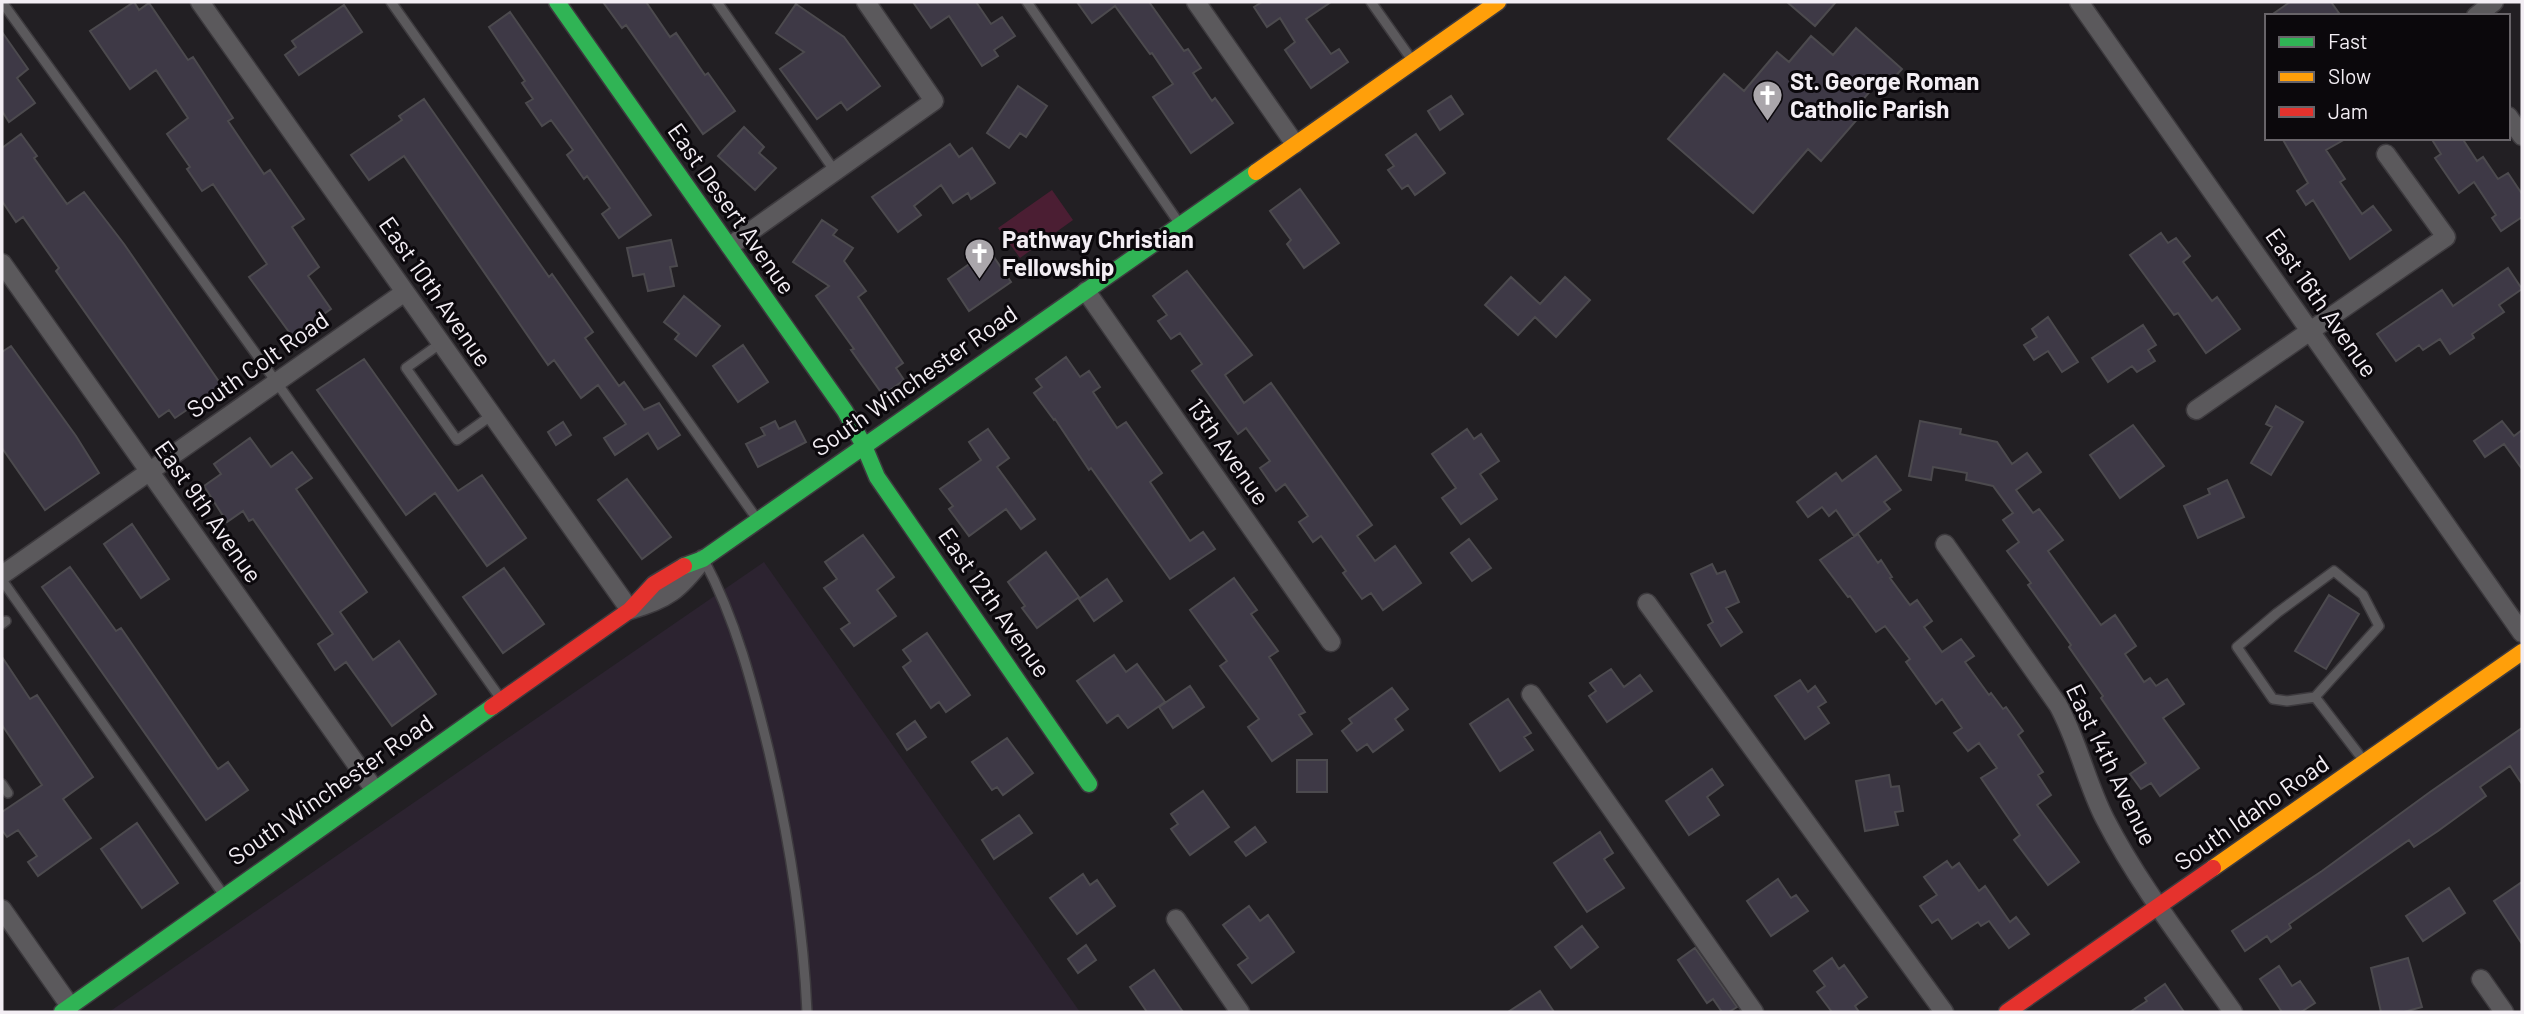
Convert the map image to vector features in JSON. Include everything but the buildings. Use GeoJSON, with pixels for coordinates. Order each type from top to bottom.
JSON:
{"type":"FeatureCollection","features":[{"type":"Feature","properties":{"kind":"street","name":"East 10th Avenue"},"geometry":{"type":"LineString","coordinates":[[200,2],[630,610]]}},
{"type":"Feature","properties":{"kind":"street","name":"East Desert Avenue"},"geometry":{"type":"LineString","coordinates":[[557,2],[845,411],[864,446]]}},
{"type":"Feature","properties":{"kind":"street"},"geometry":{"type":"LineString","coordinates":[[730,246],[934,100],[866,2]]}},
{"type":"Feature","properties":{"kind":"street"},"geometry":{"type":"LineString","coordinates":[[1196,2],[1295,144]]}},
{"type":"Feature","properties":{"kind":"street","name":"South Winchester Road"},"geometry":{"type":"LineString","coordinates":[[66,1009],[630,610],[659,602],[684,584],[703,559],[1498,2]]}},
{"type":"Feature","properties":{"kind":"street","name":"East 16th Avenue"},"geometry":{"type":"LineString","coordinates":[[2079,2],[2522,633]]}},
{"type":"Feature","properties":{"kind":"street"},"geometry":{"type":"LineString","coordinates":[[2479,14],[2494,2]]}},
{"type":"Feature","properties":{"kind":"street"},"geometry":{"type":"LineString","coordinates":[[2510,119],[2522,136]]}},
{"type":"Feature","properties":{"kind":"street"},"geometry":{"type":"LineString","coordinates":[[2196,410],[2446,237],[2386,154]]}},
{"type":"Feature","properties":{"kind":"street","name":"East 9th Avenue"},"geometry":{"type":"LineString","coordinates":[[2,263],[374,789]]}},
{"type":"Feature","properties":{"kind":"street","name":"13th Avenue"},"geometry":{"type":"LineString","coordinates":[[1086,290],[1331,642]]}},
{"type":"Feature","properties":{"kind":"street","name":"South Colt Road"},"geometry":{"type":"LineString","coordinates":[[2,578],[405,292]]}},
{"type":"Feature","properties":{"kind":"street","name":"East 12th Avenue"},"geometry":{"type":"LineString","coordinates":[[864,446],[877,477],[1090,784]]}},
{"type":"Feature","properties":{"kind":"street","name":"East 14th Avenue"},"geometry":{"type":"LineString","coordinates":[[1945,544],[2058,705],[2071,728],[2106,822],[2233,1012]]}},
{"type":"Feature","properties":{"kind":"street"},"geometry":{"type":"LineString","coordinates":[[1647,603],[1944,1012]]}},
{"type":"Feature","properties":{"kind":"street","name":"South Idaho Road"},"geometry":{"type":"LineString","coordinates":[[2007,1012],[2522,652]]}},
{"type":"Feature","properties":{"kind":"street"},"geometry":{"type":"LineString","coordinates":[[1531,694],[1754,1012]]}},
{"type":"Feature","properties":{"kind":"street"},"geometry":{"type":"LineString","coordinates":[[2,909],[66,1009]]}},
{"type":"Feature","properties":{"kind":"street"},"geometry":{"type":"LineString","coordinates":[[1176,919],[1240,1012]]}},
{"type":"Feature","properties":{"kind":"street"},"geometry":{"type":"LineString","coordinates":[[2481,979],[2504,1012]]}},
{"type":"Feature","properties":{"kind":"lane"},"geometry":{"type":"LineString","coordinates":[[2,2],[502,700]]}},
{"type":"Feature","properties":{"kind":"lane"},"geometry":{"type":"LineString","coordinates":[[391,2],[758,520]]}},
{"type":"Feature","properties":{"kind":"lane"},"geometry":{"type":"LineString","coordinates":[[717,2],[834,170]]}},
{"type":"Feature","properties":{"kind":"lane"},"geometry":{"type":"LineString","coordinates":[[1027,2],[1180,225]]}},
{"type":"Feature","properties":{"kind":"lane"},"geometry":{"type":"LineString","coordinates":[[1371,2],[1413,61]]}},
{"type":"Feature","properties":{"kind":"lane"},"geometry":{"type":"LineString","coordinates":[[441,343],[406,368],[457,440],[492,415]]}},
{"type":"Feature","properties":{"kind":"lane"},"geometry":{"type":"LineString","coordinates":[[703,559],[722,594],[733,622],[757,702],[782,808],[793,865],[807,1012]]}},
{"type":"Feature","properties":{"kind":"lane"},"geometry":{"type":"LineString","coordinates":[[2334,571],[2363,595],[2379,626],[2315,697],[2287,701],[2273,699],[2237,647],[2334,571]]}},
{"type":"Feature","properties":{"kind":"lane"},"geometry":{"type":"LineString","coordinates":[[2,578],[224,895]]}},
{"type":"Feature","properties":{"kind":"lane"},"geometry":{"type":"LineString","coordinates":[[2315,697],[2365,763]]}},
{"type":"Feature","properties":{"kind":"lane"},"geometry":{"type":"LineString","coordinates":[[2,784],[8,793]]}},
{"type":"Feature","properties":{"kind":"shaded area"},"geometry":{"type":"Polygon","coordinates":[[[1052,190],[1073,220],[1020,258],[998,228],[1052,190]]]}},
{"type":"Feature","properties":{"kind":"shaded area"},"geometry":{"type":"Polygon","coordinates":[[[764,562],[1080,1012],[109,1012],[764,562]]]}},
{"type":"Feature","properties":{"kind":"traffic: fast"},"geometry":{"type":"LineString","coordinates":[[557,2],[845,411],[877,477],[1089,784]]}},
{"type":"Feature","properties":{"kind":"traffic: fast"},"geometry":{"type":"LineString","coordinates":[[684,566],[703,559],[1256,172]]}},
{"type":"Feature","properties":{"kind":"traffic: fast"},"geometry":{"type":"LineString","coordinates":[[62,1012],[492,707]]}},
{"type":"Feature","properties":{"kind":"traffic: slow"},"geometry":{"type":"LineString","coordinates":[[1256,172],[1498,2]]}},
{"type":"Feature","properties":{"kind":"traffic: slow"},"geometry":{"type":"LineString","coordinates":[[2213,868],[2522,652]]}},
{"type":"Feature","properties":{"kind":"traffic: jam"},"geometry":{"type":"LineString","coordinates":[[492,707],[630,610],[654,584],[684,566]]}},
{"type":"Feature","properties":{"kind":"traffic: jam"},"geometry":{"type":"LineString","coordinates":[[2007,1012],[2213,868]]}},
{"type":"Feature","properties":{"kind":"place","name":"St. George Roman Catholic Parish"},"geometry":{"type":"Point","coordinates":[1767,123]}},
{"type":"Feature","properties":{"kind":"place","name":"Pathway Christian Fellowship"},"geometry":{"type":"Point","coordinates":[979,281]}}]}
